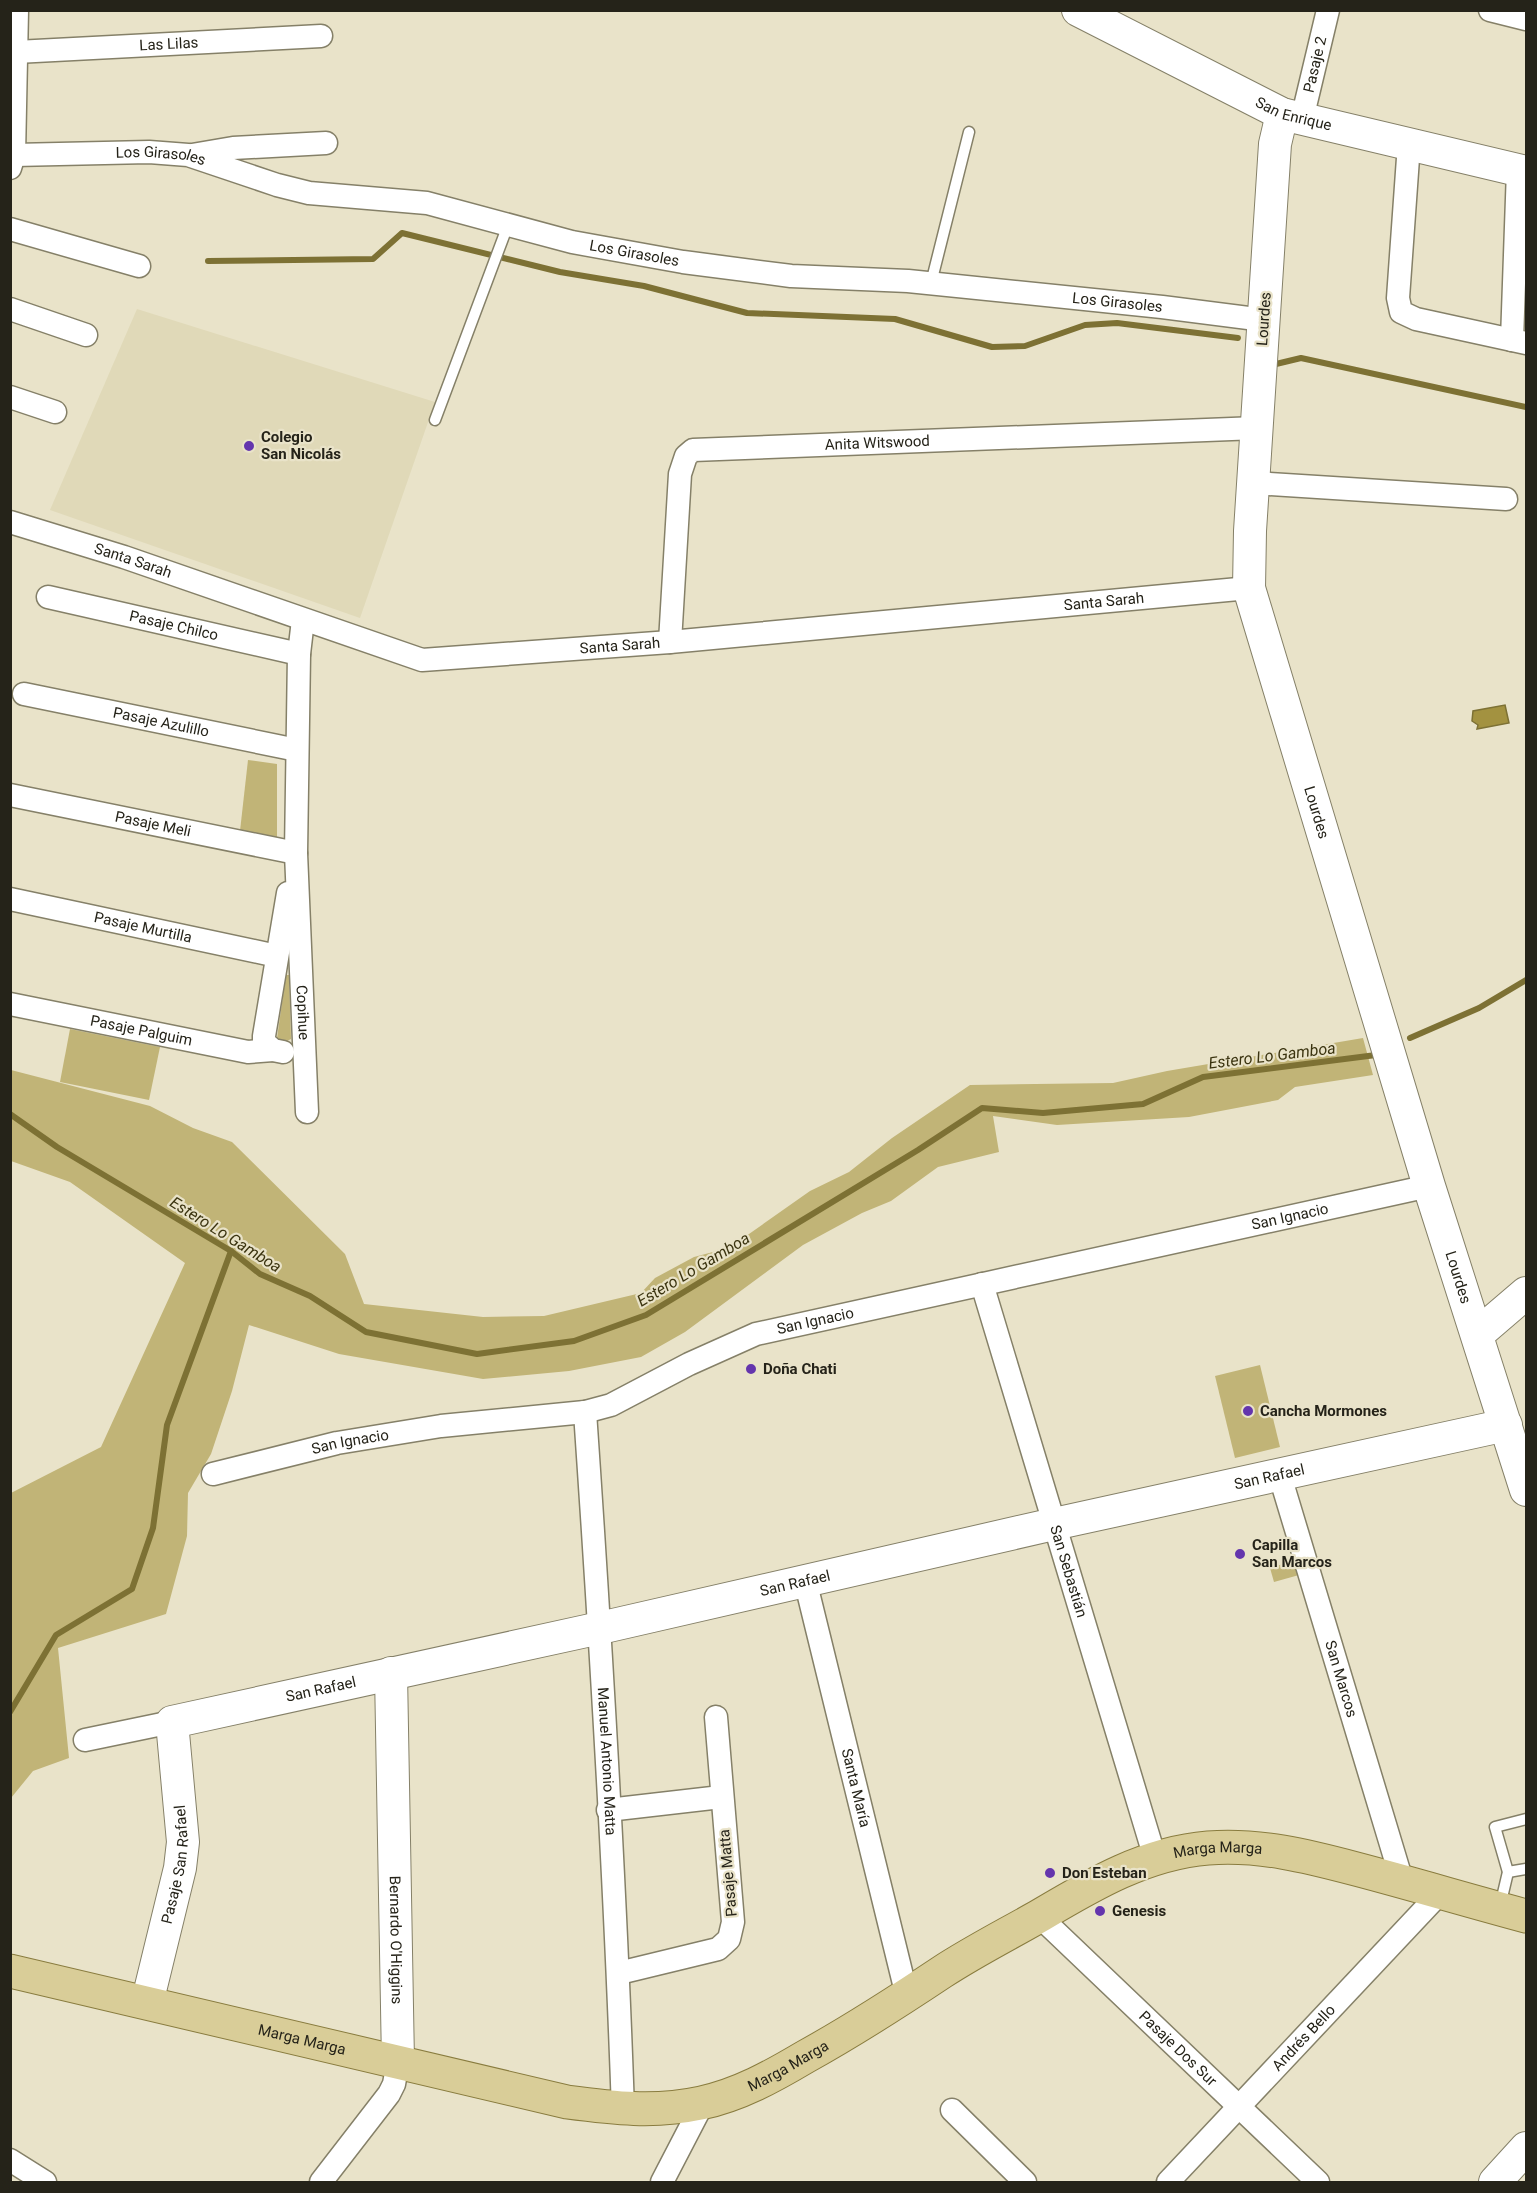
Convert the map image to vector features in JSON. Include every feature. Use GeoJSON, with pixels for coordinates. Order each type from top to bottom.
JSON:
{"type":"FeatureCollection","features":[{"type":"Feature","properties":{"kind":"main road","name":"Marga Marga"},"geometry":{"type":"LineString","coordinates":[[10,1971],[567,2102],[653,2110],[703,2103],[736,2093],[774,2075],[842,2037],[944,1970],[1097,1881],[1155,1858],[1206,1848],[1243,1846],[1298,1854],[1513,1913]]}},
{"type":"Feature","properties":{"kind":"street"},"geometry":{"type":"LineString","coordinates":[[12,161],[17,10]]}},
{"type":"Feature","properties":{"kind":"street","name":"San Enrique"},"geometry":{"type":"LineString","coordinates":[[1078,10],[1292,117],[1522,171]]}},
{"type":"Feature","properties":{"kind":"street","name":"Pasaje 2"},"geometry":{"type":"LineString","coordinates":[[1292,117],[1328,10]]}},
{"type":"Feature","properties":{"kind":"street"},"geometry":{"type":"LineString","coordinates":[[1490,10],[1518,15]]}},
{"type":"Feature","properties":{"kind":"street","name":"Las Lilas"},"geometry":{"type":"LineString","coordinates":[[16,52],[321,36]]}},
{"type":"Feature","properties":{"kind":"street","name":"Lourdes"},"geometry":{"type":"LineString","coordinates":[[1292,117],[1275,144],[1249,588],[1429,1186],[1527,1490]]}},
{"type":"Feature","properties":{"kind":"street"},"geometry":{"type":"LineString","coordinates":[[188,155],[233,148],[326,143]]}},
{"type":"Feature","properties":{"kind":"street"},"geometry":{"type":"LineString","coordinates":[[1409,144],[1398,298],[1401,312],[1416,319],[1519,342],[1522,171]]}},
{"type":"Feature","properties":{"kind":"street","name":"Los Girasoles"},"geometry":{"type":"LineString","coordinates":[[12,161],[149,152],[188,155],[277,185],[309,193],[427,203],[572,242],[683,262],[791,276],[932,284],[1162,307],[1264,320]]}},
{"type":"Feature","properties":{"kind":"street"},"geometry":{"type":"LineString","coordinates":[[10,229],[139,266]]}},
{"type":"Feature","properties":{"kind":"street"},"geometry":{"type":"LineString","coordinates":[[10,309],[86,335]]}},
{"type":"Feature","properties":{"kind":"street"},"geometry":{"type":"LineString","coordinates":[[10,397],[55,412]]}},
{"type":"Feature","properties":{"kind":"street","name":"Anita Witswood"},"geometry":{"type":"LineString","coordinates":[[670,642],[680,474],[686,456],[693,450],[1257,428]]}},
{"type":"Feature","properties":{"kind":"street"},"geometry":{"type":"LineString","coordinates":[[1254,483],[1506,499]]}},
{"type":"Feature","properties":{"kind":"street","name":"Santa Sarah"},"geometry":{"type":"LineString","coordinates":[[10,522],[124,557],[422,660],[670,642],[1249,588]]}},
{"type":"Feature","properties":{"kind":"street","name":"Pasaje Chilco"},"geometry":{"type":"LineString","coordinates":[[48,597],[298,654]]}},
{"type":"Feature","properties":{"kind":"street","name":"Copihue"},"geometry":{"type":"LineString","coordinates":[[296,853],[264,1036],[264,1042],[273,1050],[290,1052],[297,1047],[303,1037],[296,853],[298,654],[303,620]]}},
{"type":"Feature","properties":{"kind":"street","name":"Pasaje Azulillo"},"geometry":{"type":"LineString","coordinates":[[24,694],[297,750]]}},
{"type":"Feature","properties":{"kind":"street","name":"Pasaje Meli"},"geometry":{"type":"LineString","coordinates":[[10,795],[296,853]]}},
{"type":"Feature","properties":{"kind":"street","name":"Pasaje Murtilla"},"geometry":{"type":"LineString","coordinates":[[10,899],[277,956]]}},
{"type":"Feature","properties":{"kind":"street","name":"Pasaje Palguim"},"geometry":{"type":"LineString","coordinates":[[10,1004],[248,1052],[273,1050]]}},
{"type":"Feature","properties":{"kind":"street"},"geometry":{"type":"LineString","coordinates":[[303,1037],[307,1112]]}},
{"type":"Feature","properties":{"kind":"street","name":"San Ignacio"},"geometry":{"type":"LineString","coordinates":[[213,1474],[337,1443],[441,1426],[585,1412],[611,1405],[689,1364],[756,1334],[1429,1186]]}},
{"type":"Feature","properties":{"kind":"street","name":"San Sebastián"},"geometry":{"type":"LineString","coordinates":[[982,1284],[1155,1858]]}},
{"type":"Feature","properties":{"kind":"street"},"geometry":{"type":"LineString","coordinates":[[1478,1334],[1527,1293]]}},
{"type":"Feature","properties":{"kind":"street","name":"Manuel Antonio Matta"},"geometry":{"type":"LineString","coordinates":[[585,1412],[600,1628],[608,1810],[619,1973],[623,2109]]}},
{"type":"Feature","properties":{"kind":"street","name":"San Rafael"},"geometry":{"type":"LineString","coordinates":[[85,1740],[600,1628],[1054,1524],[1506,1425]]}},
{"type":"Feature","properties":{"kind":"street","name":"San Marcos"},"geometry":{"type":"LineString","coordinates":[[1280,1476],[1402,1881]]}},
{"type":"Feature","properties":{"kind":"street","name":"Santa María"},"geometry":{"type":"LineString","coordinates":[[805,1580],[907,1996]]}},
{"type":"Feature","properties":{"kind":"street","name":"Bernardo O'Higgins"},"geometry":{"type":"LineString","coordinates":[[321,2182],[388,2094],[394,2084],[398,2062],[391,1673]]}},
{"type":"Feature","properties":{"kind":"street","name":"Pasaje Matta"},"geometry":{"type":"LineString","coordinates":[[619,1973],[718,1949],[729,1939],[733,1922],[716,1717]]}},
{"type":"Feature","properties":{"kind":"street","name":"Pasaje San Rafael"},"geometry":{"type":"LineString","coordinates":[[147,2003],[180,1868],[183,1842],[172,1722]]}},
{"type":"Feature","properties":{"kind":"street"},"geometry":{"type":"LineString","coordinates":[[608,1810],[721,1797]]}},
{"type":"Feature","properties":{"kind":"street","name":"Andrés Bello"},"geometry":{"type":"LineString","coordinates":[[1168,2182],[1440,1893]]}},
{"type":"Feature","properties":{"kind":"street","name":"Pasaje Dos Sur"},"geometry":{"type":"LineString","coordinates":[[1039,1916],[1318,2182]]}},
{"type":"Feature","properties":{"kind":"street"},"geometry":{"type":"LineString","coordinates":[[662,2182],[703,2103]]}},
{"type":"Feature","properties":{"kind":"street"},"geometry":{"type":"LineString","coordinates":[[951,2110],[1025,2182]]}},
{"type":"Feature","properties":{"kind":"street"},"geometry":{"type":"LineString","coordinates":[[1495,2182],[1527,2148]]}},
{"type":"Feature","properties":{"kind":"street"},"geometry":{"type":"LineString","coordinates":[[10,2160],[45,2182]]}},
{"type":"Feature","properties":{"kind":"lane"},"geometry":{"type":"LineString","coordinates":[[932,284],[969,132]]}},
{"type":"Feature","properties":{"kind":"lane"},"geometry":{"type":"LineString","coordinates":[[435,420],[508,225]]}},
{"type":"Feature","properties":{"kind":"lane"},"geometry":{"type":"LineString","coordinates":[[1513,1913],[1508,1872],[1495,1827],[1527,1819]]}},
{"type":"Feature","properties":{"kind":"lane"},"geometry":{"type":"LineString","coordinates":[[1508,1872],[1527,1869]]}},
{"type":"Feature","properties":{"kind":"shaded area","name":"Colegio San Nicolás"},"geometry":{"type":"Polygon","coordinates":[[[137,309],[435,402],[360,618],[50,510],[137,309]]]}},
{"type":"Feature","properties":{"kind":"shaded area"},"geometry":{"type":"Polygon","coordinates":[[[1505,705],[1509,723],[1477,729],[1478,725],[1472,721],[1473,711],[1505,705]]]}},
{"type":"Feature","properties":{"kind":"shaded area"},"geometry":{"type":"Polygon","coordinates":[[[248,760],[277,764],[277,839],[240,831],[248,760]]]}},
{"type":"Feature","properties":{"kind":"shaded area"},"geometry":{"type":"Polygon","coordinates":[[[286,975],[289,975],[291,1039],[285,1042],[277,1038],[286,975]]]}},
{"type":"Feature","properties":{"kind":"shaded area"},"geometry":{"type":"Polygon","coordinates":[[[70,1029],[160,1047],[149,1100],[60,1082],[70,1029]]]}},
{"type":"Feature","properties":{"kind":"shaded area"},"geometry":{"type":"Polygon","coordinates":[[[1363,1038],[1373,1075],[1295,1087],[1278,1100],[1189,1117],[1057,1125],[993,1116],[999,1152],[938,1167],[891,1201],[862,1213],[803,1245],[685,1332],[641,1357],[569,1371],[483,1379],[339,1354],[249,1325],[232,1391],[211,1454],[188,1493],[187,1536],[166,1614],[58,1648],[69,1758],[33,1771],[11,1798],[11,1493],[101,1447],[185,1263],[70,1182],[11,1161],[11,1070],[150,1106],[193,1128],[232,1142],[345,1254],[364,1304],[483,1317],[544,1316],[641,1293],[655,1278],[694,1257],[713,1252],[749,1234],[810,1191],[849,1172],[892,1138],[970,1085],[1113,1083],[1167,1071],[1363,1038]]]}},
{"type":"Feature","properties":{"kind":"shaded area","name":"Cancha Mormones"},"geometry":{"type":"Polygon","coordinates":[[[1260,1365],[1280,1447],[1235,1458],[1215,1376],[1260,1365]]]}},
{"type":"Feature","properties":{"kind":"shaded area"},"geometry":{"type":"Polygon","coordinates":[[[1295,1560],[1299,1575],[1274,1582],[1270,1568],[1295,1560]]]}},
{"type":"Feature","properties":{"kind":"waterway"},"geometry":{"type":"LineString","coordinates":[[208,261],[373,259],[402,233],[560,272],[644,286],[747,313],[895,319],[992,347],[1025,346],[1085,325],[1117,323],[1238,338]]}},
{"type":"Feature","properties":{"kind":"waterway"},"geometry":{"type":"LineString","coordinates":[[1276,364],[1301,358],[1526,407]]}},
{"type":"Feature","properties":{"kind":"waterway","name":"Estero Lo Gamboa"},"geometry":{"type":"LineString","coordinates":[[1410,1038],[1479,1008],[1526,980]]}},
{"type":"Feature","properties":{"kind":"waterway","name":"Estero Lo Gamboa"},"geometry":{"type":"LineString","coordinates":[[10,1114],[57,1147],[231,1251],[260,1274],[310,1296],[366,1332],[477,1354],[574,1341],[646,1315],[918,1150],[982,1108],[1043,1113],[1143,1104],[1203,1077],[1376,1055]]}},
{"type":"Feature","properties":{"kind":"waterway"},"geometry":{"type":"LineString","coordinates":[[10,1712],[56,1635],[132,1589],[153,1528],[167,1425],[231,1251]]}},
{"type":"Feature","properties":{"kind":"place","name":"Colegio San Nicolás"},"geometry":{"type":"Point","coordinates":[249,446]}},
{"type":"Feature","properties":{"kind":"place","name":"Doña Chati"},"geometry":{"type":"Point","coordinates":[751,1369]}},
{"type":"Feature","properties":{"kind":"place","name":"Cancha Mormones"},"geometry":{"type":"Point","coordinates":[1248,1411]}},
{"type":"Feature","properties":{"kind":"place","name":"Capilla San Marcos"},"geometry":{"type":"Point","coordinates":[1240,1554]}},
{"type":"Feature","properties":{"kind":"place","name":"Don Esteban"},"geometry":{"type":"Point","coordinates":[1050,1873]}},
{"type":"Feature","properties":{"kind":"place","name":"Genesis"},"geometry":{"type":"Point","coordinates":[1100,1911]}}]}
